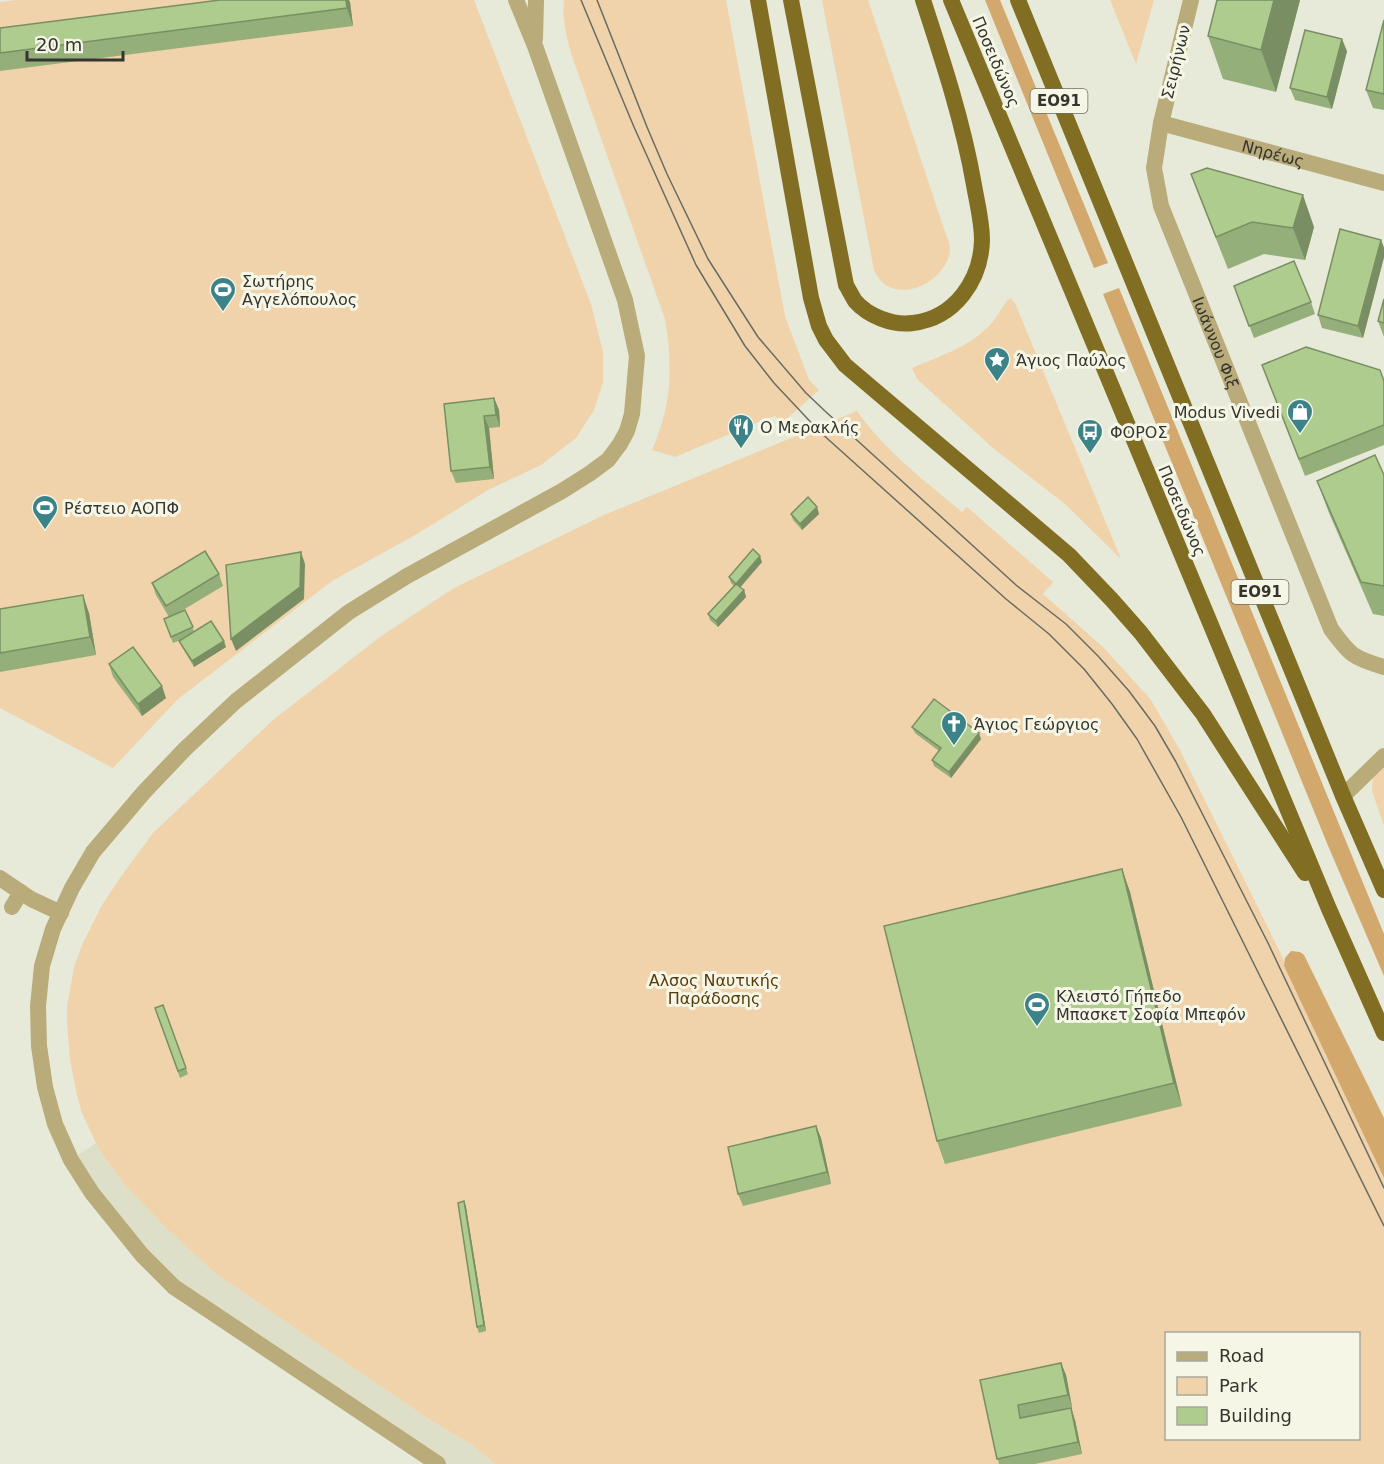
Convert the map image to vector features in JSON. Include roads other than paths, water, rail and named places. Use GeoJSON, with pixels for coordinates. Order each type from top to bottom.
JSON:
{"type":"FeatureCollection","features":[{"type":"Feature","properties":{"kind":"highway"},"geometry":{"type":"LineString","coordinates":[[758,0],[811,298],[819,326],[826,340],[845,365],[1069,555],[1112,600],[1141,633],[1203,714],[1329,909]]}},
{"type":"Feature","properties":{"kind":"highway"},"geometry":{"type":"LineString","coordinates":[[791,0],[846,285],[855,300],[867,311],[879,318],[908,324],[923,322],[949,310],[974,277],[982,240],[970,159],[955,100],[923,0]]}},
{"type":"Feature","properties":{"kind":"highway","name":"Ποσειδώνος"},"geometry":{"type":"LineString","coordinates":[[951,0],[1329,909],[1384,1033]]}},
{"type":"Feature","properties":{"kind":"highway","name":"ΕΟ91"},"geometry":{"type":"LineString","coordinates":[[1018,0],[1343,796],[1384,890]]}},
{"type":"Feature","properties":{"kind":"street"},"geometry":{"type":"LineString","coordinates":[[438,1464],[174,1287],[142,1255],[92,1193],[71,1160],[55,1124],[45,1087],[39,1046],[38,1006],[42,966],[53,929],[93,852],[185,749],[236,700],[349,612],[407,576],[589,474],[608,460],[627,431],[635,395],[638,356],[625,300],[535,46],[516,0]]}},
{"type":"Feature","properties":{"kind":"street"},"geometry":{"type":"LineString","coordinates":[[535,46],[536,0]]}},
{"type":"Feature","properties":{"kind":"street","name":"Σειρήνων"},"geometry":{"type":"LineString","coordinates":[[1161,123],[1191,0]]}},
{"type":"Feature","properties":{"kind":"street","name":"Νηρέως"},"geometry":{"type":"LineString","coordinates":[[1161,123],[1384,183]]}},
{"type":"Feature","properties":{"kind":"street","name":"Ιωάννου Φιξ"},"geometry":{"type":"LineString","coordinates":[[1161,123],[1154,168],[1161,206],[1331,629],[1346,649],[1362,660],[1384,667]]}},
{"type":"Feature","properties":{"kind":"street"},"geometry":{"type":"LineString","coordinates":[[1343,796],[1384,756]]}},
{"type":"Feature","properties":{"kind":"street"},"geometry":{"type":"LineString","coordinates":[[0,878],[31,899],[61,913]]}},
{"type":"Feature","properties":{"kind":"street"},"geometry":{"type":"LineString","coordinates":[[12,907],[21,892]]}},
{"type":"Feature","properties":{"kind":"tram line"},"geometry":{"type":"LineString","coordinates":[[581,0],[634,127],[696,265],[745,346],[774,383],[820,432],[1006,599],[1049,634],[1084,669],[1137,739],[1181,817],[1384,1226]]}},
{"type":"Feature","properties":{"kind":"tram line"},"geometry":{"type":"LineString","coordinates":[[597,0],[667,174],[708,259],[758,337],[806,393],[826,412],[1016,585],[1066,624],[1129,691],[1155,726],[1176,762],[1268,943],[1384,1188]]}},
{"type":"Feature","properties":{"kind":"place","name":"Σωτήρης Αγγελόπουλος"},"geometry":{"type":"Point","coordinates":[223,313]}},
{"type":"Feature","properties":{"kind":"place","name":"Άγιος Παύλος"},"geometry":{"type":"Point","coordinates":[997,383]}},
{"type":"Feature","properties":{"kind":"place","name":"Modus Vivedi"},"geometry":{"type":"Point","coordinates":[1300,435]}},
{"type":"Feature","properties":{"kind":"place","name":"Ο Μερακλής"},"geometry":{"type":"Point","coordinates":[741,450]}},
{"type":"Feature","properties":{"kind":"place","name":"ΦΟΡΟΣ"},"geometry":{"type":"Point","coordinates":[1090,455]}},
{"type":"Feature","properties":{"kind":"place","name":"Ρέστειο ΑΟΠΦ"},"geometry":{"type":"Point","coordinates":[45,531]}},
{"type":"Feature","properties":{"kind":"place","name":"Άγιος Γεώργιος"},"geometry":{"type":"Point","coordinates":[954,747]}},
{"type":"Feature","properties":{"kind":"place","name":"Κλειστό Γήπεδο Μπασκετ Σοφία Μπεφόν"},"geometry":{"type":"Point","coordinates":[1037,1028]}},
{"type":"Feature","properties":{"kind":"park label","name":"Αλσος Ναυτικής Παράδοσης"},"geometry":{"type":"Point","coordinates":[714,989]}}]}
